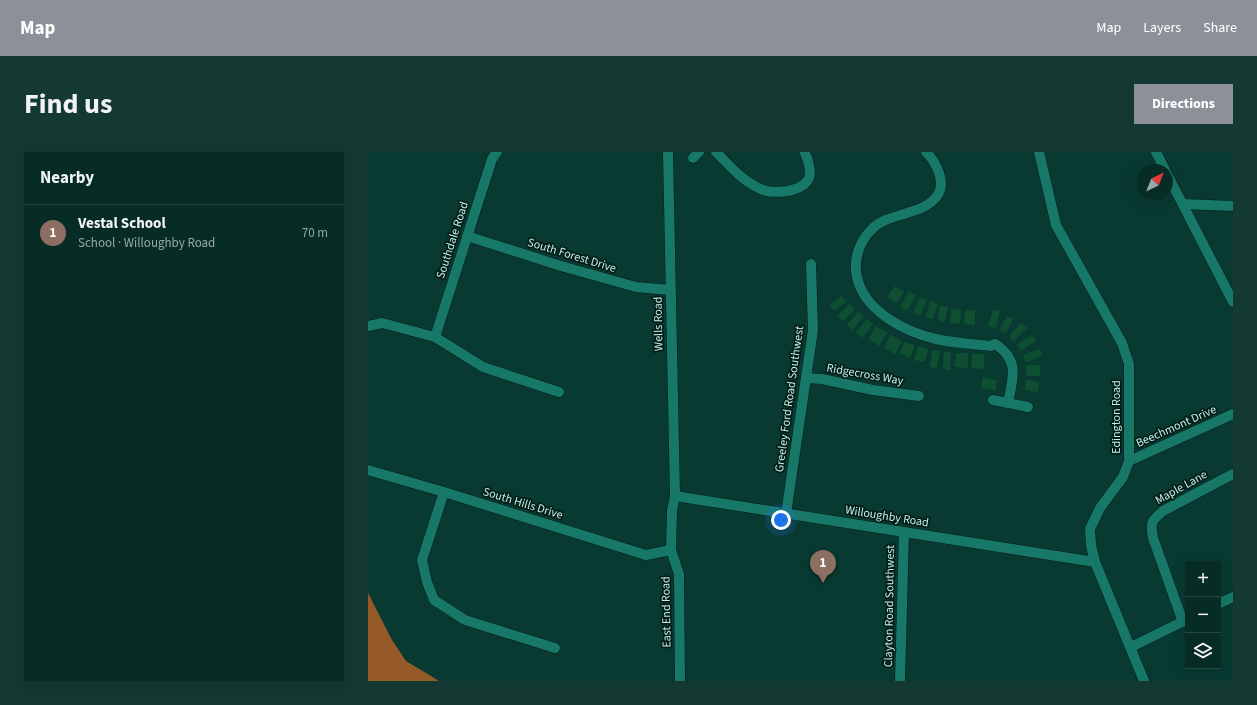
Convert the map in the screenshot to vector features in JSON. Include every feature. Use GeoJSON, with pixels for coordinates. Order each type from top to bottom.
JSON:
{"type":"FeatureCollection","features":[{"type":"Feature","properties":{"kind":"street","name":"Southdale Road"},"geometry":{"type":"LineString","coordinates":[[435,337],[492,159],[497,152]]}},
{"type":"Feature","properties":{"kind":"street","name":"Wells Road"},"geometry":{"type":"LineString","coordinates":[[668,152],[674,496]]}},
{"type":"Feature","properties":{"kind":"street"},"geometry":{"type":"LineString","coordinates":[[716,152],[744,179],[765,191],[778,192],[799,188],[806,183],[811,168],[805,152]]}},
{"type":"Feature","properties":{"kind":"street"},"geometry":{"type":"LineString","coordinates":[[926,152],[936,166],[940,178],[941,186],[938,195],[922,207],[880,222],[870,230],[862,242],[857,255],[855,270],[858,284],[865,297],[874,308],[890,320],[908,330],[936,339],[990,346],[995,344],[1004,350],[1013,367],[1013,377],[1008,403]]}},
{"type":"Feature","properties":{"kind":"street","name":"Edington Road"},"geometry":{"type":"LineString","coordinates":[[1039,152],[1056,225],[1122,343],[1129,364],[1129,461],[1123,477],[1100,508],[1090,529],[1091,546],[1095,562],[1144,681]]}},
{"type":"Feature","properties":{"kind":"street"},"geometry":{"type":"LineString","coordinates":[[1156,152],[1162,164]]}},
{"type":"Feature","properties":{"kind":"street"},"geometry":{"type":"LineString","coordinates":[[1173,185],[1233,302]]}},
{"type":"Feature","properties":{"kind":"street"},"geometry":{"type":"LineString","coordinates":[[1183,204],[1233,206]]}},
{"type":"Feature","properties":{"kind":"street","name":"South Forest Drive"},"geometry":{"type":"LineString","coordinates":[[467,236],[561,266],[636,287],[670,290]]}},
{"type":"Feature","properties":{"kind":"street","name":"Greeley Ford Road Southwest"},"geometry":{"type":"LineString","coordinates":[[786,514],[813,330],[811,264]]}},
{"type":"Feature","properties":{"kind":"street"},"geometry":{"type":"LineString","coordinates":[[368,326],[382,323],[435,337],[483,367],[559,392]]}},
{"type":"Feature","properties":{"kind":"street","name":"Ridgecross Way"},"geometry":{"type":"LineString","coordinates":[[806,378],[822,379],[873,390],[918,396]]}},
{"type":"Feature","properties":{"kind":"street"},"geometry":{"type":"LineString","coordinates":[[993,400],[1028,407]]}},
{"type":"Feature","properties":{"kind":"street","name":"Beechmont Drive"},"geometry":{"type":"LineString","coordinates":[[1129,461],[1233,414]]}},
{"type":"Feature","properties":{"kind":"street","name":"South Hills Drive"},"geometry":{"type":"LineString","coordinates":[[368,470],[646,555],[671,550]]}},
{"type":"Feature","properties":{"kind":"street","name":"Maple Lane"},"geometry":{"type":"LineString","coordinates":[[1185,621],[1153,538],[1150,526],[1154,518],[1162,511],[1233,474]]}},
{"type":"Feature","properties":{"kind":"street"},"geometry":{"type":"LineString","coordinates":[[444,492],[422,560],[427,582],[434,600],[465,620],[555,648]]}},
{"type":"Feature","properties":{"kind":"street","name":"Willoughby Road"},"geometry":{"type":"LineString","coordinates":[[674,496],[1095,562]]}},
{"type":"Feature","properties":{"kind":"street","name":"East End Road"},"geometry":{"type":"LineString","coordinates":[[674,496],[672,510],[671,550],[679,574],[680,681]]}},
{"type":"Feature","properties":{"kind":"street","name":"Clayton Road Southwest"},"geometry":{"type":"LineString","coordinates":[[900,681],[904,532]]}},
{"type":"Feature","properties":{"kind":"street"},"geometry":{"type":"LineString","coordinates":[[1221,603],[1233,597]]}},
{"type":"Feature","properties":{"kind":"street"},"geometry":{"type":"LineString","coordinates":[[1131,648],[1185,621]]}},
{"type":"Feature","properties":{"kind":"shaded area"},"geometry":{"type":"Polygon","coordinates":[[[368,593],[392,640],[406,661],[439,681],[368,681],[368,593]]]}},
{"type":"Feature","properties":{"kind":"building"},"geometry":{"type":"Polygon","coordinates":[[[895,286],[904,292],[896,303],[887,297],[895,286]]]}},
{"type":"Feature","properties":{"kind":"building"},"geometry":{"type":"Polygon","coordinates":[[[909,291],[916,295],[907,311],[900,307],[909,291]]]}},
{"type":"Feature","properties":{"kind":"building"},"geometry":{"type":"Polygon","coordinates":[[[842,296],[846,302],[834,311],[829,305],[842,296]]]}},
{"type":"Feature","properties":{"kind":"building"},"geometry":{"type":"Polygon","coordinates":[[[920,297],[927,300],[920,316],[913,313],[920,297]]]}},
{"type":"Feature","properties":{"kind":"building"},"geometry":{"type":"Polygon","coordinates":[[[930,301],[938,303],[933,319],[926,318],[930,301]]]}},
{"type":"Feature","properties":{"kind":"building"},"geometry":{"type":"Polygon","coordinates":[[[849,304],[855,309],[843,321],[837,316],[849,304]]]}},
{"type":"Feature","properties":{"kind":"building"},"geometry":{"type":"Polygon","coordinates":[[[940,305],[948,307],[945,322],[938,320],[940,305]]]}},
{"type":"Feature","properties":{"kind":"building"},"geometry":{"type":"Polygon","coordinates":[[[951,309],[961,310],[960,324],[950,323],[951,309]]]}},
{"type":"Feature","properties":{"kind":"building"},"geometry":{"type":"Polygon","coordinates":[[[993,309],[1000,311],[996,328],[988,326],[993,309]]]}},
{"type":"Feature","properties":{"kind":"building"},"geometry":{"type":"Polygon","coordinates":[[[965,310],[975,311],[975,325],[964,324],[965,310]]]}},
{"type":"Feature","properties":{"kind":"building"},"geometry":{"type":"Polygon","coordinates":[[[858,312],[864,316],[853,330],[847,325],[858,312]]]}},
{"type":"Feature","properties":{"kind":"building"},"geometry":{"type":"Polygon","coordinates":[[[1007,316],[1013,319],[1006,333],[999,330],[1007,316]]]}},
{"type":"Feature","properties":{"kind":"building"},"geometry":{"type":"Polygon","coordinates":[[[867,319],[873,324],[862,338],[856,333],[867,319]]]}},
{"type":"Feature","properties":{"kind":"building"},"geometry":{"type":"Polygon","coordinates":[[[1021,323],[1027,328],[1014,341],[1009,336],[1021,323]]]}},
{"type":"Feature","properties":{"kind":"building"},"geometry":{"type":"Polygon","coordinates":[[[876,326],[887,333],[879,346],[869,339],[876,326]]]}},
{"type":"Feature","properties":{"kind":"building"},"geometry":{"type":"Polygon","coordinates":[[[890,335],[902,341],[895,354],[884,348],[890,335]]]}},
{"type":"Feature","properties":{"kind":"building"},"geometry":{"type":"Polygon","coordinates":[[[1032,335],[1036,341],[1021,351],[1017,344],[1032,335]]]}},
{"type":"Feature","properties":{"kind":"building"},"geometry":{"type":"Polygon","coordinates":[[[904,342],[915,345],[910,358],[900,354],[904,342]]]}},
{"type":"Feature","properties":{"kind":"building"},"geometry":{"type":"Polygon","coordinates":[[[918,346],[928,349],[925,362],[914,360],[918,346]]]}},
{"type":"Feature","properties":{"kind":"building"},"geometry":{"type":"Polygon","coordinates":[[[1040,349],[1042,356],[1026,362],[1023,355],[1040,349]]]}},
{"type":"Feature","properties":{"kind":"building"},"geometry":{"type":"Polygon","coordinates":[[[932,350],[940,351],[937,368],[930,367],[932,350]]]}},
{"type":"Feature","properties":{"kind":"building"},"geometry":{"type":"Polygon","coordinates":[[[944,352],[951,352],[950,370],[943,369],[944,352]]]}},
{"type":"Feature","properties":{"kind":"building"},"geometry":{"type":"Polygon","coordinates":[[[956,353],[968,353],[968,368],[955,367],[956,353]]]}},
{"type":"Feature","properties":{"kind":"building"},"geometry":{"type":"Polygon","coordinates":[[[972,354],[984,354],[984,369],[971,368],[972,354]]]}},
{"type":"Feature","properties":{"kind":"building"},"geometry":{"type":"Polygon","coordinates":[[[1026,365],[1040,365],[1040,376],[1027,376],[1026,365]]]}},
{"type":"Feature","properties":{"kind":"building"},"geometry":{"type":"Polygon","coordinates":[[[983,377],[997,380],[995,390],[981,388],[983,377]]]}},
{"type":"Feature","properties":{"kind":"building"},"geometry":{"type":"Polygon","coordinates":[[[1026,380],[1039,382],[1038,392],[1025,390],[1026,380]]]}},
{"type":"Feature","properties":{"kind":"place","name":"Vestal School"},"geometry":{"type":"Point","coordinates":[823,583]}}]}
